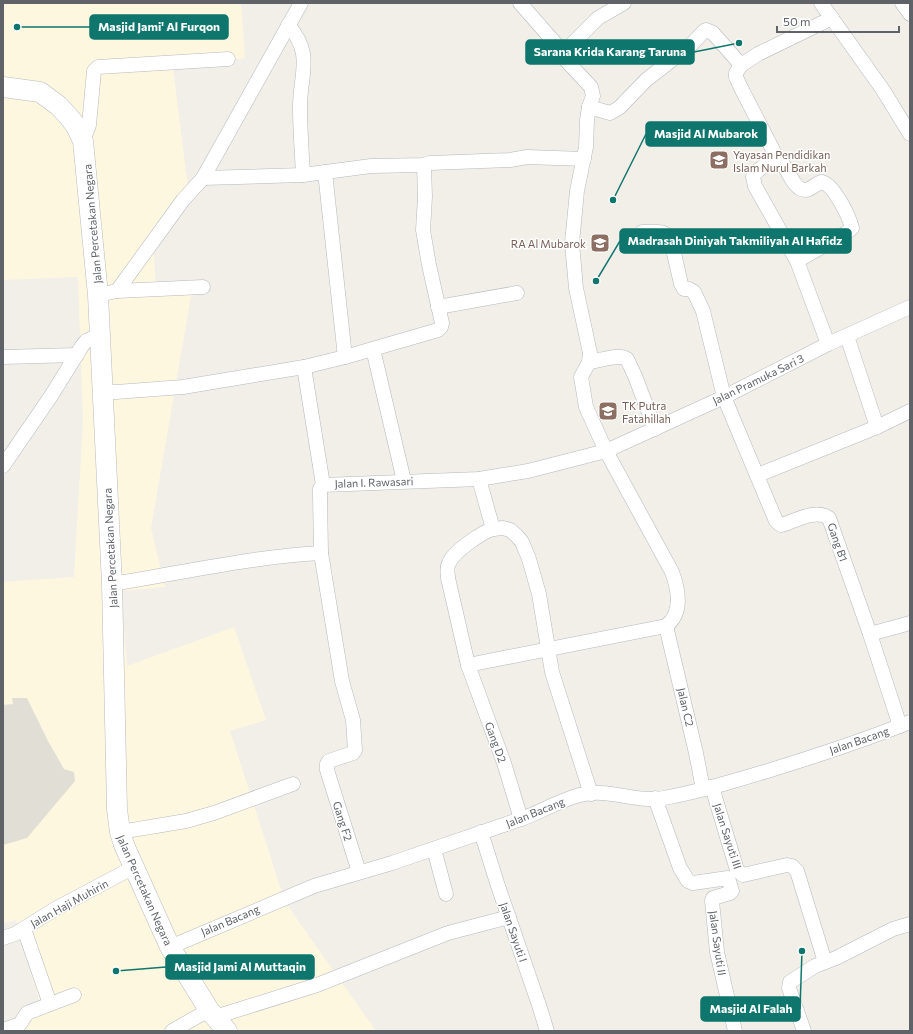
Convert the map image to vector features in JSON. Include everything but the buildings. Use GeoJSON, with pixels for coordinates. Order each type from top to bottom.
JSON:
{"type":"FeatureCollection","features":[{"type":"Feature","properties":{"kind":"main road","name":"Jalan Percetakan Negara"},"geometry":{"type":"LineString","coordinates":[[3,87],[40,92],[59,106],[69,117],[84,141],[108,293],[100,335],[112,584],[117,809],[120,832],[170,947],[217,1019]]}},
{"type":"Feature","properties":{"kind":"street"},"geometry":{"type":"LineString","coordinates":[[108,293],[183,200],[203,178],[301,3]]}},
{"type":"Feature","properties":{"kind":"street"},"geometry":{"type":"LineString","coordinates":[[468,665],[666,626],[672,621],[677,612],[678,587],[672,572],[606,451],[586,407],[584,396],[581,377],[589,362],[590,353],[576,288],[572,243],[577,191],[586,147],[587,120],[589,107],[593,96],[591,87],[561,55],[562,51],[520,3]]}},
{"type":"Feature","properties":{"kind":"street"},"geometry":{"type":"LineString","coordinates":[[561,55],[598,18],[624,3]]}},
{"type":"Feature","properties":{"kind":"street"},"geometry":{"type":"LineString","coordinates":[[821,3],[883,90],[910,134]]}},
{"type":"Feature","properties":{"kind":"street"},"geometry":{"type":"LineString","coordinates":[[902,3],[910,14]]}},
{"type":"Feature","properties":{"kind":"street"},"geometry":{"type":"LineString","coordinates":[[797,261],[846,233],[852,228],[848,217],[829,186],[822,182],[803,190],[799,188],[791,178],[781,159],[776,156],[736,77],[736,72],[741,65],[758,54],[832,18]]}},
{"type":"Feature","properties":{"kind":"street"},"geometry":{"type":"LineString","coordinates":[[288,25],[297,35],[304,58],[300,106],[303,175]]}},
{"type":"Feature","properties":{"kind":"street"},"geometry":{"type":"LineString","coordinates":[[589,107],[610,113],[619,108],[646,80],[690,46],[706,30],[713,33],[741,65]]}},
{"type":"Feature","properties":{"kind":"street"},"geometry":{"type":"LineString","coordinates":[[84,141],[89,125],[94,71],[98,67],[228,59]]}},
{"type":"Feature","properties":{"kind":"street"},"geometry":{"type":"LineString","coordinates":[[776,156],[755,173],[753,177],[755,186],[797,261],[828,344]]}},
{"type":"Feature","properties":{"kind":"street"},"geometry":{"type":"LineString","coordinates":[[203,178],[303,175],[371,166],[424,165],[430,163],[510,160],[527,157],[584,159]]}},
{"type":"Feature","properties":{"kind":"street"},"geometry":{"type":"LineString","coordinates":[[102,391],[116,392],[183,387],[304,367],[345,357],[438,330],[442,323],[423,230],[425,197],[424,165]]}},
{"type":"Feature","properties":{"kind":"street"},"geometry":{"type":"LineString","coordinates":[[325,172],[345,357]]}},
{"type":"Feature","properties":{"kind":"street","name":"Gang B1"},"geometry":{"type":"LineString","coordinates":[[642,232],[660,232],[667,235],[671,240],[675,263],[682,287],[694,292],[703,311],[724,397],[776,521],[781,524],[817,514],[824,514],[829,518],[870,634],[905,724]]}},
{"type":"Feature","properties":{"kind":"street"},"geometry":{"type":"LineString","coordinates":[[108,293],[204,287]]}},
{"type":"Feature","properties":{"kind":"street"},"geometry":{"type":"LineString","coordinates":[[438,307],[517,293]]}},
{"type":"Feature","properties":{"kind":"street","name":"Jalan Pramuka Sari 3"},"geometry":{"type":"LineString","coordinates":[[606,451],[724,397],[828,344],[910,307]]}},
{"type":"Feature","properties":{"kind":"street"},"geometry":{"type":"LineString","coordinates":[[3,466],[52,396],[86,341],[100,335]]}},
{"type":"Feature","properties":{"kind":"street"},"geometry":{"type":"LineString","coordinates":[[847,336],[877,427]]}},
{"type":"Feature","properties":{"kind":"street"},"geometry":{"type":"LineString","coordinates":[[373,349],[404,481]]}},
{"type":"Feature","properties":{"kind":"street"},"geometry":{"type":"LineString","coordinates":[[3,357],[76,355]]}},
{"type":"Feature","properties":{"kind":"street"},"geometry":{"type":"LineString","coordinates":[[589,362],[618,357],[625,357],[627,359],[655,429]]}},
{"type":"Feature","properties":{"kind":"street"},"geometry":{"type":"LineString","coordinates":[[304,367],[323,484]]}},
{"type":"Feature","properties":{"kind":"street"},"geometry":{"type":"LineString","coordinates":[[758,476],[877,427],[910,411]]}},
{"type":"Feature","properties":{"kind":"street","name":"Jalan I. Rawasari"},"geometry":{"type":"LineString","coordinates":[[327,770],[327,764],[329,761],[353,753],[355,750],[353,720],[342,681],[321,553],[321,486],[323,484],[479,479],[528,471],[606,451]]}},
{"type":"Feature","properties":{"kind":"street"},"geometry":{"type":"LineString","coordinates":[[479,479],[493,529],[503,528],[510,530],[522,542],[536,582],[552,672],[590,794]]}},
{"type":"Feature","properties":{"kind":"street","name":"Gang D2"},"geometry":{"type":"LineString","coordinates":[[493,529],[484,533],[460,550],[449,562],[447,568],[468,665],[504,763],[522,819]]}},
{"type":"Feature","properties":{"kind":"street"},"geometry":{"type":"LineString","coordinates":[[112,584],[225,564],[287,555],[321,553]]}},
{"type":"Feature","properties":{"kind":"street"},"geometry":{"type":"LineString","coordinates":[[870,634],[910,623]]}},
{"type":"Feature","properties":{"kind":"street","name":"Jalan C2"},"geometry":{"type":"LineString","coordinates":[[666,626],[696,753],[707,788]]}},
{"type":"Feature","properties":{"kind":"street","name":"Jalan Bacang"},"geometry":{"type":"LineString","coordinates":[[170,947],[314,886],[392,863],[522,819],[572,797],[601,793],[638,799],[663,798],[707,788],[796,762],[905,724]]}},
{"type":"Feature","properties":{"kind":"street","name":"Gang F2"},"geometry":{"type":"LineString","coordinates":[[327,770],[359,872]]}},
{"type":"Feature","properties":{"kind":"street"},"geometry":{"type":"LineString","coordinates":[[120,832],[186,821],[214,813],[293,784]]}},
{"type":"Feature","properties":{"kind":"street","name":"Jalan Sayuti III"},"geometry":{"type":"LineString","coordinates":[[707,788],[737,870],[735,877],[787,866],[794,868],[797,871],[825,962]]}},
{"type":"Feature","properties":{"kind":"street"},"geometry":{"type":"LineString","coordinates":[[655,798],[680,868],[688,881],[693,883],[735,877]]}},
{"type":"Feature","properties":{"kind":"street","name":"Jalan Sayuti I"},"geometry":{"type":"LineString","coordinates":[[481,832],[539,1005],[546,1031]]}},
{"type":"Feature","properties":{"kind":"street"},"geometry":{"type":"LineString","coordinates":[[434,849],[446,894]]}},
{"type":"Feature","properties":{"kind":"street","name":"Jalan Haji Muhirin"},"geometry":{"type":"LineString","coordinates":[[3,938],[15,934],[55,909],[134,867]]}},
{"type":"Feature","properties":{"kind":"street","name":"Jalan Sayuti II"},"geometry":{"type":"LineString","coordinates":[[735,877],[732,891],[713,898],[712,901],[717,952],[735,1031]]}},
{"type":"Feature","properties":{"kind":"street"},"geometry":{"type":"LineString","coordinates":[[172,1031],[217,1019],[317,985],[448,933],[510,917]]}},
{"type":"Feature","properties":{"kind":"street"},"geometry":{"type":"LineString","coordinates":[[804,1031],[789,984],[793,979],[815,966],[893,929],[910,924]]}},
{"type":"Feature","properties":{"kind":"street"},"geometry":{"type":"LineString","coordinates":[[24,928],[50,1004]]}},
{"type":"Feature","properties":{"kind":"street"},"geometry":{"type":"LineString","coordinates":[[3,1030],[20,1024],[27,1013],[74,995]]}},
{"type":"Feature","properties":{"kind":"shaded area"},"geometry":{"type":"Polygon","coordinates":[[[3,3],[241,3],[245,58],[173,68],[189,197],[153,241],[156,290],[192,290],[151,528],[165,587],[121,591],[127,666],[234,627],[266,720],[230,731],[285,902],[376,1031],[23,1031],[16,1015],[40,1003],[16,920],[3,923],[3,582],[74,577],[83,421],[78,277],[3,280],[3,3]]]}},
{"type":"Feature","properties":{"kind":"shaded area"},"geometry":{"type":"Polygon","coordinates":[[[12,698],[27,698],[48,741],[64,769],[74,772],[75,781],[27,838],[3,845],[3,705],[13,704],[12,698]]]}},
{"type":"Feature","properties":{"kind":"place","name":"Masjid Jami' Al Furqon"},"geometry":{"type":"Point","coordinates":[17,27]}},
{"type":"Feature","properties":{"kind":"place","name":"Sarana Krida Karang Taruna"},"geometry":{"type":"Point","coordinates":[739,43]}},
{"type":"Feature","properties":{"kind":"place","name":"Yayasan Pendidikan Islam Nurul Barkah"},"geometry":{"type":"Point","coordinates":[719,160]}},
{"type":"Feature","properties":{"kind":"place","name":"Masjid Al Mubarok"},"geometry":{"type":"Point","coordinates":[613,200]}},
{"type":"Feature","properties":{"kind":"place","name":"RA Al Mubarok"},"geometry":{"type":"Point","coordinates":[600,243]}},
{"type":"Feature","properties":{"kind":"place","name":"Madrasah Diniyah Takmiliyah Al Hafidz"},"geometry":{"type":"Point","coordinates":[596,281]}},
{"type":"Feature","properties":{"kind":"place","name":"TK Putra Fatahillah"},"geometry":{"type":"Point","coordinates":[608,411]}},
{"type":"Feature","properties":{"kind":"place","name":"Masjid Al Falah"},"geometry":{"type":"Point","coordinates":[802,951]}},
{"type":"Feature","properties":{"kind":"place","name":"Masjid Jami Al Muttaqin"},"geometry":{"type":"Point","coordinates":[116,971]}}]}
